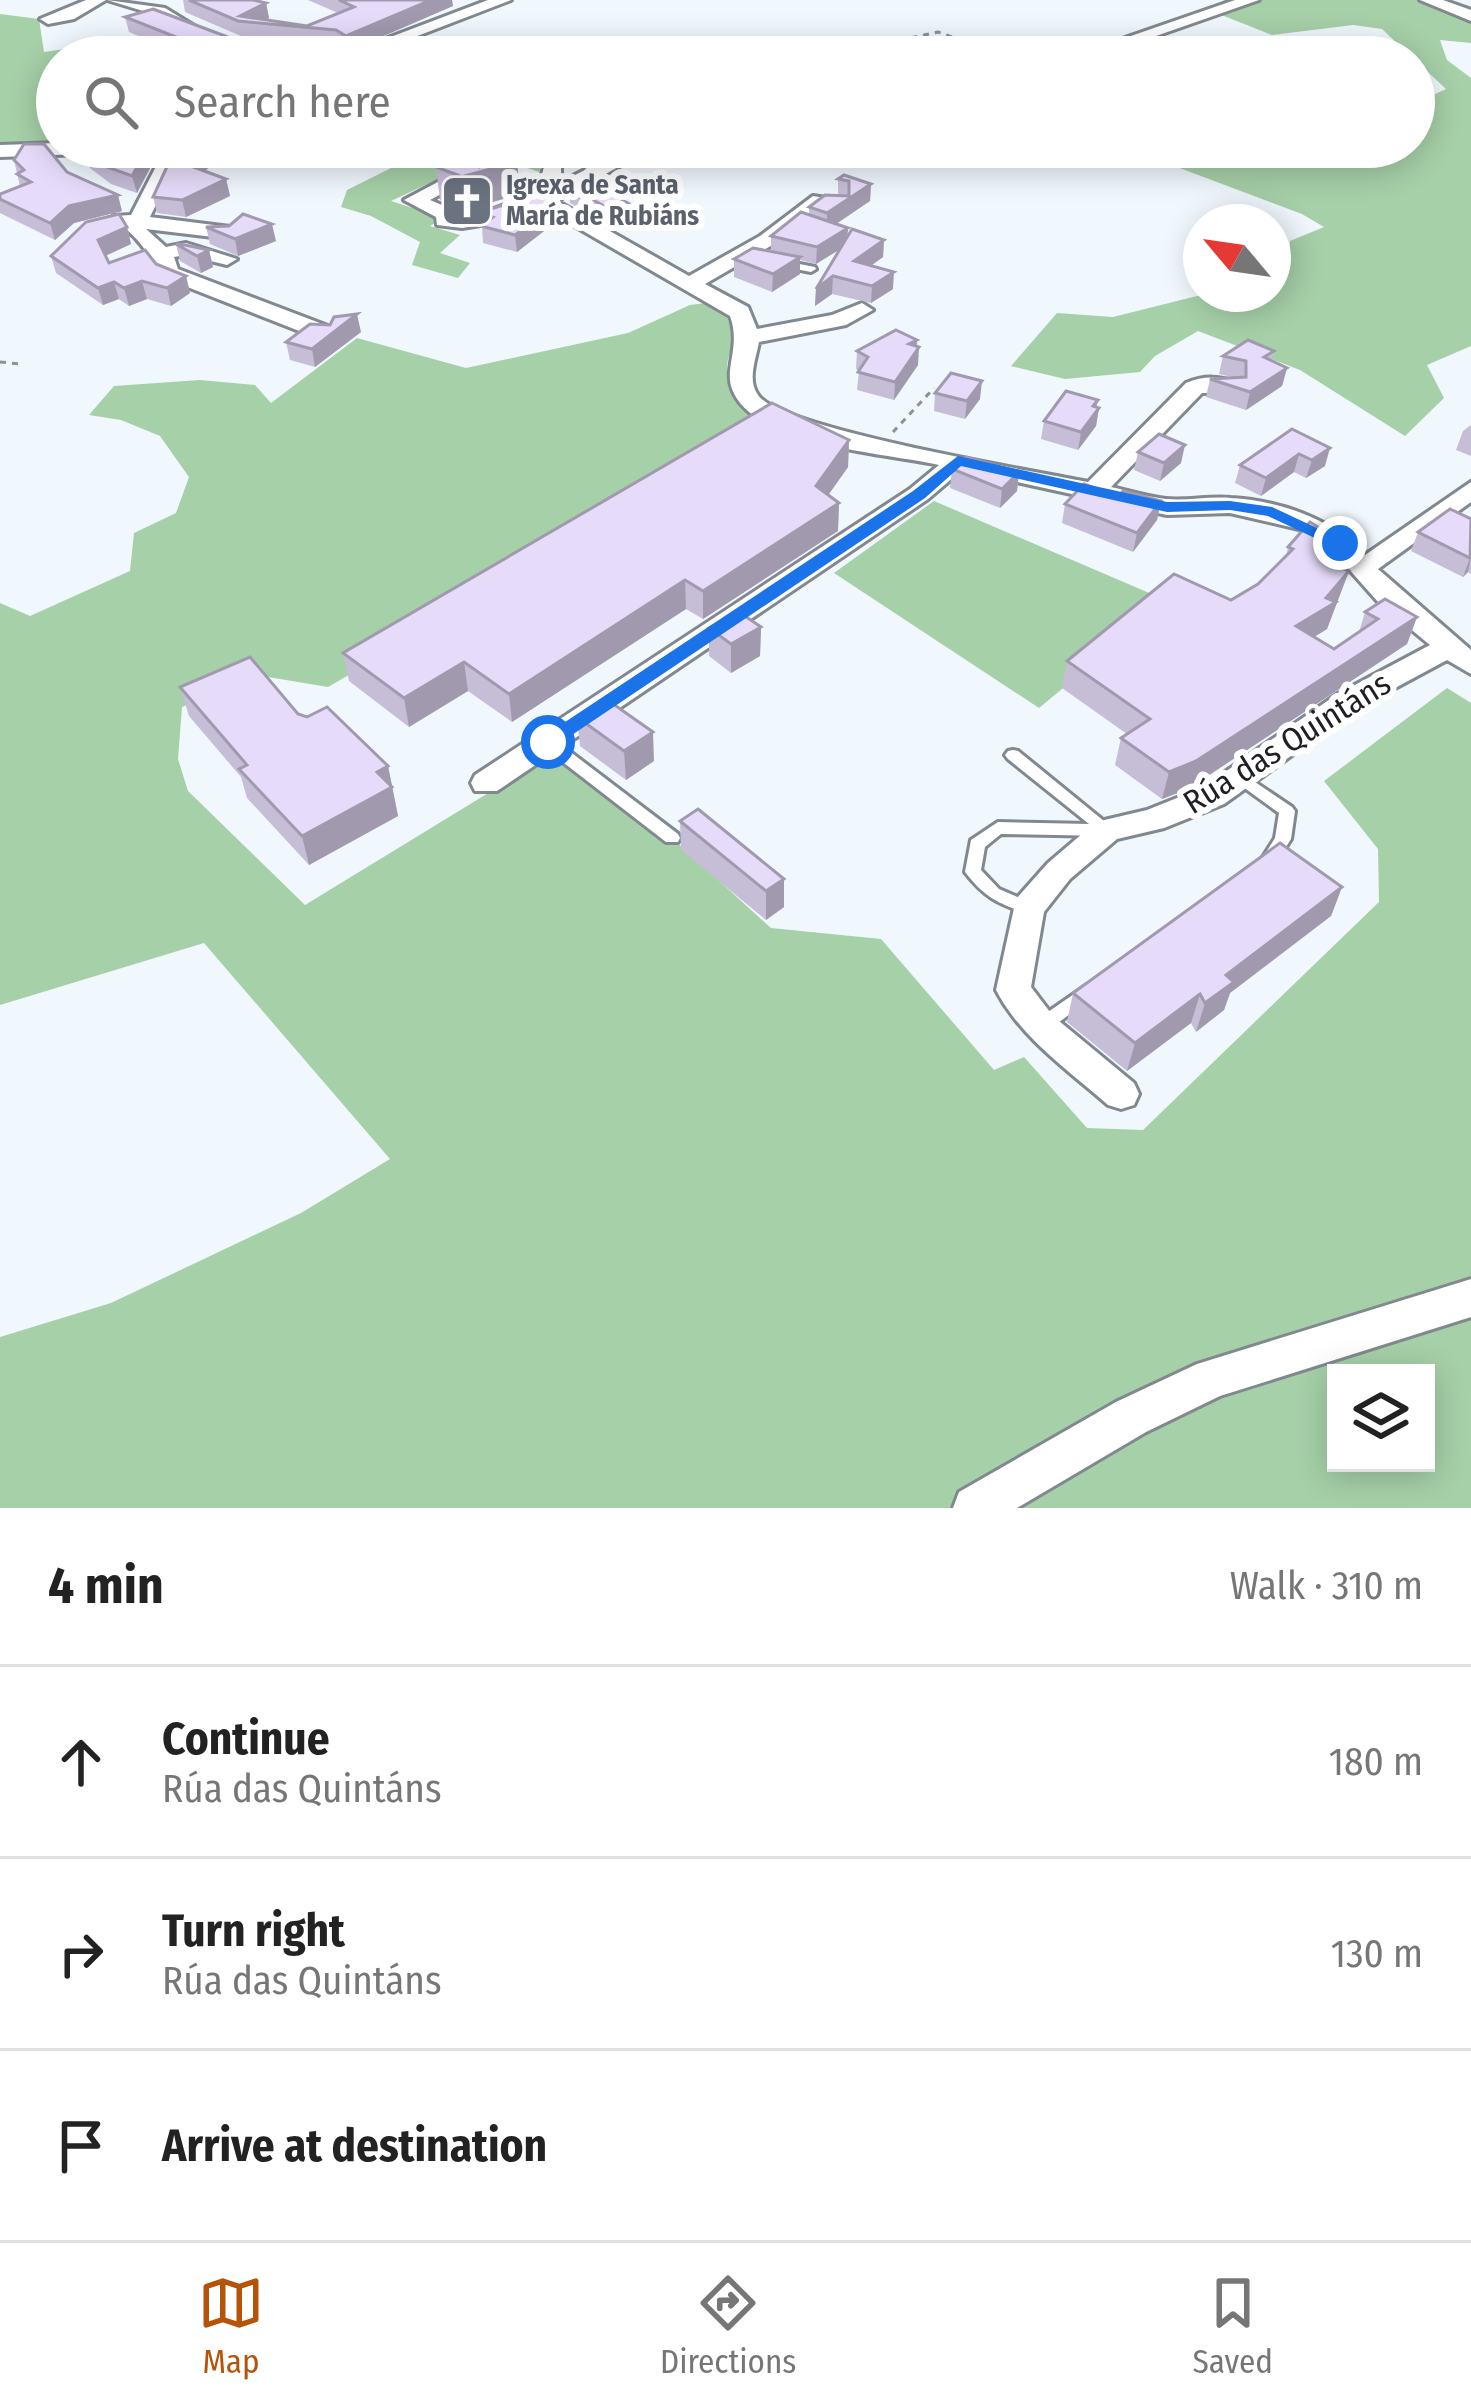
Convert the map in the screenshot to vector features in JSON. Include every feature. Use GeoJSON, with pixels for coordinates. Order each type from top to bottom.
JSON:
{"type":"FeatureCollection","features":[{"type":"Feature","properties":{"kind":"street"},"geometry":{"type":"LineString","coordinates":[[48,19],[68,16],[98,0]]}},
{"type":"Feature","properties":{"kind":"street"},"geometry":{"type":"LineString","coordinates":[[115,0],[159,11],[211,35]]}},
{"type":"Feature","properties":{"kind":"street"},"geometry":{"type":"LineString","coordinates":[[412,36],[503,0]]}},
{"type":"Feature","properties":{"kind":"street"},"geometry":{"type":"LineString","coordinates":[[1142,36],[1251,0]]}},
{"type":"Feature","properties":{"kind":"street"},"geometry":{"type":"LineString","coordinates":[[1428,0],[1471,16]]}},
{"type":"Feature","properties":{"kind":"street"},"geometry":{"type":"LineString","coordinates":[[0,151],[36,157]]}},
{"type":"Feature","properties":{"kind":"street"},"geometry":{"type":"LineString","coordinates":[[164,168],[134,229],[162,254],[169,272],[326,333]]}},
{"type":"Feature","properties":{"kind":"street"},"geometry":{"type":"LineString","coordinates":[[553,168],[547,202],[555,210],[740,312],[749,338],[838,320],[862,310]]}},
{"type":"Feature","properties":{"kind":"street"},"geometry":{"type":"LineString","coordinates":[[451,181],[414,200],[447,214],[444,221],[455,225],[495,218],[599,168]]}},
{"type":"Feature","properties":{"kind":"street"},"geometry":{"type":"LineString","coordinates":[[112,199],[139,213],[230,232]]}},
{"type":"Feature","properties":{"kind":"street"},"geometry":{"type":"LineString","coordinates":[[690,284],[749,256],[820,200],[838,205]]}},
{"type":"Feature","properties":{"kind":"street"},"geometry":{"type":"LineString","coordinates":[[93,225],[139,213]]}},
{"type":"Feature","properties":{"kind":"street"},"geometry":{"type":"LineString","coordinates":[[162,254],[186,249],[227,260]]}},
{"type":"Feature","properties":{"kind":"street","name":"Rúa das Quintáns"},"geometry":{"type":"LineString","coordinates":[[749,338],[740,382],[750,404],[800,428],[1167,507],[1230,506],[1272,512],[1326,534],[1460,656],[1346,702],[1213,796],[1153,820],[1107,830],[1059,871],[1028,908]]}},
{"type":"Feature","properties":{"kind":"street"},"geometry":{"type":"LineString","coordinates":[[1093,491],[1194,388],[1206,383],[1230,387]]}},
{"type":"Feature","properties":{"kind":"street"},"geometry":{"type":"LineString","coordinates":[[486,783],[919,494],[958,461]]}},
{"type":"Feature","properties":{"kind":"street"},"geometry":{"type":"LineString","coordinates":[[1363,567],[1471,490]]}},
{"type":"Feature","properties":{"kind":"street"},"geometry":{"type":"LineString","coordinates":[[1028,908],[1012,990],[1041,1026],[1120,1094]]}},
{"type":"Feature","properties":{"kind":"street"},"geometry":{"type":"LineString","coordinates":[[975,1508],[1131,1418],[1212,1378],[1471,1298]]}},
{"type":"Feature","properties":{"kind":"lane"},"geometry":{"type":"LineString","coordinates":[[776,262],[811,269]]}},
{"type":"Feature","properties":{"kind":"lane"},"geometry":{"type":"LineString","coordinates":[[548,742],[672,838]]}},
{"type":"Feature","properties":{"kind":"lane"},"geometry":{"type":"LineString","coordinates":[[1013,755],[1107,830]]}},
{"type":"Feature","properties":{"kind":"lane"},"geometry":{"type":"LineString","coordinates":[[1240,777],[1287,811],[1277,853],[1259,866]]}},
{"type":"Feature","properties":{"kind":"lane"},"geometry":{"type":"LineString","coordinates":[[1028,908],[993,893],[973,872],[977,844],[998,828],[1107,830]]}},
{"type":"Feature","properties":{"kind":"lane"},"geometry":{"type":"LineString","coordinates":[[1041,1026],[1096,986]]}},
{"type":"Feature","properties":{"kind":"path"},"geometry":{"type":"LineString","coordinates":[[919,36],[938,32],[949,36]]}},
{"type":"Feature","properties":{"kind":"path"},"geometry":{"type":"LineString","coordinates":[[0,362],[21,364]]}},
{"type":"Feature","properties":{"kind":"path"},"geometry":{"type":"LineString","coordinates":[[885,447],[896,428],[934,388]]}},
{"type":"Feature","properties":{"kind":"green space"},"geometry":{"type":"Polygon","coordinates":[[[1222,0],[1428,0],[1471,16],[1471,43],[1440,40],[1447,60],[1471,78],[1471,346],[1427,365],[1444,398],[1405,436],[1300,370],[1198,331],[1155,356],[1140,372],[1065,379],[1011,366],[1057,313],[1113,317],[1183,300],[1183,312],[1291,312],[1291,241],[1324,227],[1291,210],[1291,204],[1275,204],[1180,168],[1435,168],[1435,94],[1446,89],[1435,79],[1435,36],[1389,36],[1382,29],[1353,25],[1272,35],[1214,12],[1236,3],[1222,0]]]}},
{"type":"Feature","properties":{"kind":"green space"},"geometry":{"type":"Polygon","coordinates":[[[0,14],[39,19],[36,147],[0,148],[0,14]]]}},
{"type":"Feature","properties":{"kind":"green space"},"geometry":{"type":"Polygon","coordinates":[[[391,168],[461,168],[391,201],[443,218],[430,226],[460,235],[440,253],[470,263],[458,278],[412,265],[420,242],[371,216],[341,207],[347,190],[391,168]]]}},
{"type":"Feature","properties":{"kind":"green space"},"geometry":{"type":"Polygon","coordinates":[[[715,302],[724,310],[736,338],[727,368],[733,392],[750,412],[778,427],[328,687],[256,675],[182,707],[178,759],[188,791],[305,905],[557,751],[672,838],[771,928],[881,939],[994,1070],[1024,1057],[1087,1128],[1143,1130],[1379,902],[1378,849],[1324,781],[1447,688],[1471,703],[1471,1508],[0,1508],[0,1337],[111,1303],[301,1213],[390,1159],[204,943],[0,1005],[0,603],[30,616],[130,571],[134,533],[176,513],[189,477],[160,436],[121,420],[89,415],[114,386],[200,380],[255,385],[271,403],[357,338],[466,368],[628,333],[690,305],[715,302]]]}},
{"type":"Feature","properties":{"kind":"green space"},"geometry":{"type":"Polygon","coordinates":[[[934,501],[1168,601],[1039,708],[834,573],[934,501]]]}},
{"type":"Feature","properties":{"kind":"building"},"geometry":{"type":"Polygon","coordinates":[[[189,0],[253,0],[266,3],[240,16],[307,26],[354,7],[339,0],[431,0],[346,36],[336,30],[238,21],[189,0]]]}},
{"type":"Feature","properties":{"kind":"building"},"geometry":{"type":"Polygon","coordinates":[[[153,9],[225,36],[173,36],[125,17],[153,9]]]}},
{"type":"Feature","properties":{"kind":"building"},"geometry":{"type":"Polygon","coordinates":[[[24,144],[36,144],[36,168],[64,168],[118,195],[69,206],[50,223],[0,199],[0,194],[31,182],[17,174],[24,170],[14,160],[24,144]]]}},
{"type":"Feature","properties":{"kind":"building"},"geometry":{"type":"Polygon","coordinates":[[[110,168],[136,168],[132,176],[110,168]]]}},
{"type":"Feature","properties":{"kind":"building"},"geometry":{"type":"Polygon","coordinates":[[[166,168],[196,168],[226,179],[182,200],[153,197],[166,168]]]}},
{"type":"Feature","properties":{"kind":"building"},"geometry":{"type":"Polygon","coordinates":[[[439,168],[494,168],[457,178],[460,176],[439,168]]]}},
{"type":"Feature","properties":{"kind":"building"},"geometry":{"type":"Polygon","coordinates":[[[844,175],[871,184],[827,213],[809,207],[825,195],[849,196],[849,181],[838,179],[844,175]]]}},
{"type":"Feature","properties":{"kind":"building"},"geometry":{"type":"Polygon","coordinates":[[[584,180],[628,203],[611,210],[569,186],[584,180]]]}},
{"type":"Feature","properties":{"kind":"building"},"geometry":{"type":"Polygon","coordinates":[[[538,194],[556,204],[515,235],[481,226],[493,217],[481,212],[538,194]]]}},
{"type":"Feature","properties":{"kind":"building"},"geometry":{"type":"Polygon","coordinates":[[[801,212],[848,228],[817,247],[771,236],[801,212]]]}},
{"type":"Feature","properties":{"kind":"building"},"geometry":{"type":"Polygon","coordinates":[[[119,214],[127,227],[98,240],[109,263],[145,250],[156,264],[186,276],[167,288],[142,281],[124,288],[114,282],[98,288],[51,256],[86,222],[119,214]]]}},
{"type":"Feature","properties":{"kind":"building"},"geometry":{"type":"Polygon","coordinates":[[[243,214],[272,224],[235,239],[206,227],[229,226],[243,214]]]}},
{"type":"Feature","properties":{"kind":"building"},"geometry":{"type":"Polygon","coordinates":[[[852,229],[884,240],[854,261],[894,272],[872,286],[833,276],[816,289],[852,229]]]}},
{"type":"Feature","properties":{"kind":"building"},"geometry":{"type":"Polygon","coordinates":[[[176,244],[185,245],[209,250],[197,256],[176,244]]]}},
{"type":"Feature","properties":{"kind":"building"},"geometry":{"type":"Polygon","coordinates":[[[753,248],[800,257],[773,274],[734,259],[753,248]]]}},
{"type":"Feature","properties":{"kind":"building"},"geometry":{"type":"Polygon","coordinates":[[[357,314],[312,349],[286,342],[310,324],[330,325],[334,317],[357,314]]]}},
{"type":"Feature","properties":{"kind":"building"},"geometry":{"type":"Polygon","coordinates":[[[896,330],[917,340],[909,344],[919,347],[895,382],[858,372],[868,357],[857,351],[896,330]]]}},
{"type":"Feature","properties":{"kind":"building"},"geometry":{"type":"Polygon","coordinates":[[[1248,340],[1274,351],[1264,357],[1287,368],[1250,392],[1210,379],[1246,377],[1246,361],[1223,356],[1248,340]]]}},
{"type":"Feature","properties":{"kind":"building"},"geometry":{"type":"Polygon","coordinates":[[[951,373],[982,381],[967,401],[935,393],[951,373]]]}},
{"type":"Feature","properties":{"kind":"building"},"geometry":{"type":"Polygon","coordinates":[[[1066,391],[1098,400],[1093,406],[1099,408],[1081,432],[1044,421],[1066,391]]]}},
{"type":"Feature","properties":{"kind":"building"},"geometry":{"type":"Polygon","coordinates":[[[772,403],[849,440],[816,486],[839,503],[703,591],[685,580],[509,694],[464,662],[404,698],[343,653],[772,403]]]}},
{"type":"Feature","properties":{"kind":"building"},"geometry":{"type":"Polygon","coordinates":[[[1292,429],[1330,448],[1312,460],[1299,454],[1266,478],[1240,465],[1292,429]]]}},
{"type":"Feature","properties":{"kind":"building"},"geometry":{"type":"Polygon","coordinates":[[[1159,434],[1185,445],[1164,463],[1138,452],[1159,434]]]}},
{"type":"Feature","properties":{"kind":"building"},"geometry":{"type":"Polygon","coordinates":[[[966,457],[1019,472],[1002,489],[952,469],[966,457]]]}},
{"type":"Feature","properties":{"kind":"building"},"geometry":{"type":"Polygon","coordinates":[[[1084,484],[1118,497],[1123,491],[1161,501],[1137,533],[1065,504],[1084,484]]]}},
{"type":"Feature","properties":{"kind":"building"},"geometry":{"type":"Polygon","coordinates":[[[1450,509],[1471,519],[1470,558],[1418,532],[1450,509]]]}},
{"type":"Feature","properties":{"kind":"building"},"geometry":{"type":"Polygon","coordinates":[[[1310,522],[1342,542],[1321,551],[1333,557],[1328,562],[1349,571],[1326,598],[1336,602],[1296,626],[1334,649],[1378,619],[1365,612],[1385,599],[1417,617],[1196,761],[1169,772],[1121,738],[1150,719],[1067,661],[1174,574],[1231,600],[1258,584],[1293,549],[1288,547],[1310,522]]]}},
{"type":"Feature","properties":{"kind":"building"},"geometry":{"type":"Polygon","coordinates":[[[739,612],[761,627],[731,644],[709,628],[739,612]]]}},
{"type":"Feature","properties":{"kind":"building"},"geometry":{"type":"Polygon","coordinates":[[[250,657],[298,714],[307,717],[327,707],[388,766],[377,772],[392,787],[302,836],[239,769],[247,765],[180,687],[250,657]]]}},
{"type":"Feature","properties":{"kind":"building"},"geometry":{"type":"Polygon","coordinates":[[[606,699],[653,732],[624,751],[577,717],[606,699]]]}},
{"type":"Feature","properties":{"kind":"building"},"geometry":{"type":"Polygon","coordinates":[[[698,809],[784,879],[766,891],[680,821],[698,809]]]}},
{"type":"Feature","properties":{"kind":"building"},"geometry":{"type":"Polygon","coordinates":[[[1280,843],[1342,887],[1226,975],[1234,982],[1205,1003],[1200,994],[1135,1043],[1073,993],[1280,843]]]}},
{"type":"Feature","properties":{"kind":"place","name":"Igrexa de Santa María de Rubiáns"},"geometry":{"type":"Point","coordinates":[467,201]}},
{"type":"Feature","properties":{"kind":"route"},"geometry":{"type":"LineString","coordinates":[[548,742],[919,494],[958,461],[1167,507],[1230,506],[1272,512],[1308,524],[1340,543]]}}]}
